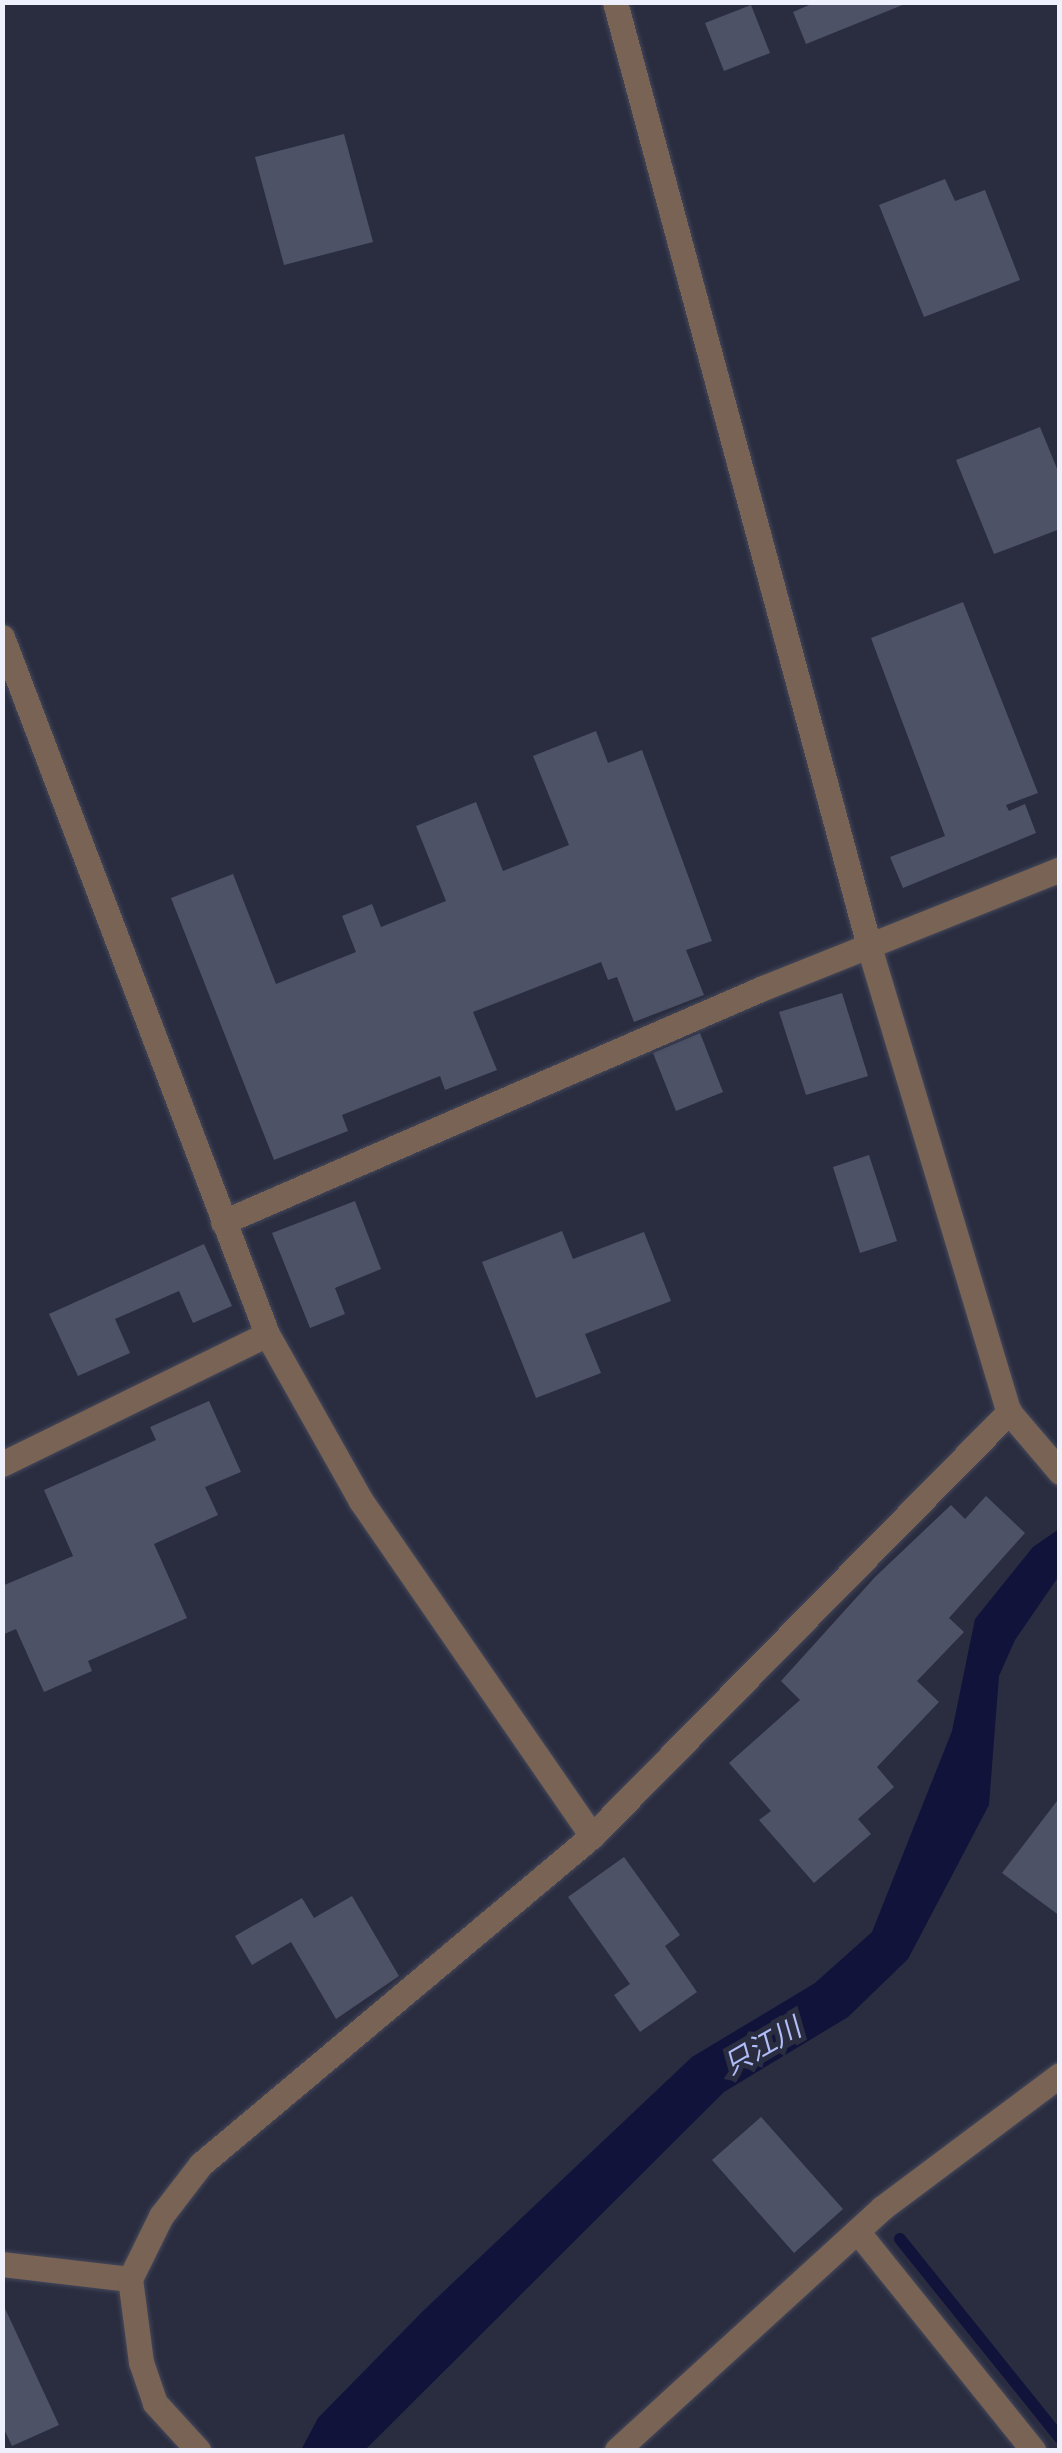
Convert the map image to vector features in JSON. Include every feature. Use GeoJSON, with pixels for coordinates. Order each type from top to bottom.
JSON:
{"type":"FeatureCollection","features":[{"type":"Feature","properties":{"kind":"street"},"geometry":{"type":"LineString","coordinates":[[615,2],[870,950],[1009,1412],[1060,1472]]}},
{"type":"Feature","properties":{"kind":"street"},"geometry":{"type":"LineString","coordinates":[[2,637],[267,1334],[361,1501],[592,1836]]}},
{"type":"Feature","properties":{"kind":"street"},"geometry":{"type":"LineString","coordinates":[[223,1222],[763,988],[870,950],[1060,869]]}},
{"type":"Feature","properties":{"kind":"street"},"geometry":{"type":"LineString","coordinates":[[2,1464],[267,1334]]}},
{"type":"Feature","properties":{"kind":"street"},"geometry":{"type":"LineString","coordinates":[[198,2450],[156,2403],[141,2362],[130,2279],[160,2216],[201,2164],[592,1836],[1009,1412]]}},
{"type":"Feature","properties":{"kind":"street"},"geometry":{"type":"LineString","coordinates":[[617,2450],[857,2232],[1060,2076]]}},
{"type":"Feature","properties":{"kind":"street"},"geometry":{"type":"LineString","coordinates":[[857,2232],[1032,2450]]}},
{"type":"Feature","properties":{"kind":"street"},"geometry":{"type":"LineString","coordinates":[[2,2264],[130,2279]]}},
{"type":"Feature","properties":{"kind":"water","name":"只江川"},"geometry":{"type":"Polygon","coordinates":[[[1059,1529],[1059,1576],[1015,1640],[999,1676],[989,1805],[908,1959],[848,2017],[724,2092],[365,2450],[301,2450],[318,2418],[423,2311],[692,2057],[815,1983],[872,1932],[952,1731],[975,1619],[1033,1547],[1059,1529]]]}},
{"type":"Feature","properties":{"kind":"building"},"geometry":{"type":"Polygon","coordinates":[[[816,2],[905,4],[806,44],[793,12],[816,2]]]}},
{"type":"Feature","properties":{"kind":"building"},"geometry":{"type":"Polygon","coordinates":[[[751,5],[770,53],[724,71],[705,23],[751,5]]]}},
{"type":"Feature","properties":{"kind":"building"},"geometry":{"type":"Polygon","coordinates":[[[344,134],[373,242],[284,265],[255,157],[344,134]]]}},
{"type":"Feature","properties":{"kind":"building"},"geometry":{"type":"Polygon","coordinates":[[[945,179],[955,201],[985,190],[1020,280],[924,317],[879,205],[945,179]]]}},
{"type":"Feature","properties":{"kind":"building"},"geometry":{"type":"Polygon","coordinates":[[[1040,427],[1060,476],[1060,529],[994,554],[956,460],[1040,427]]]}},
{"type":"Feature","properties":{"kind":"building"},"geometry":{"type":"Polygon","coordinates":[[[963,602],[1038,793],[1006,805],[1009,811],[1025,804],[1036,833],[903,888],[890,857],[945,836],[871,638],[963,602]]]}},
{"type":"Feature","properties":{"kind":"building"},"geometry":{"type":"Polygon","coordinates":[[[596,731],[608,763],[642,750],[712,941],[686,950],[704,995],[634,1022],[617,977],[608,980],[601,962],[473,1012],[497,1070],[445,1090],[440,1076],[342,1115],[348,1131],[274,1160],[171,898],[233,874],[276,984],[356,952],[342,916],[372,904],[381,927],[446,901],[416,826],[476,802],[503,871],[569,845],[533,756],[596,731]]]}},
{"type":"Feature","properties":{"kind":"building"},"geometry":{"type":"Polygon","coordinates":[[[842,993],[868,1076],[806,1095],[779,1012],[842,993]]]}},
{"type":"Feature","properties":{"kind":"building"},"geometry":{"type":"Polygon","coordinates":[[[700,1033],[723,1092],[676,1111],[653,1053],[700,1033]]]}},
{"type":"Feature","properties":{"kind":"building"},"geometry":{"type":"Polygon","coordinates":[[[869,1155],[897,1241],[860,1253],[833,1167],[869,1155]]]}},
{"type":"Feature","properties":{"kind":"building"},"geometry":{"type":"Polygon","coordinates":[[[355,1201],[381,1269],[335,1288],[345,1314],[310,1328],[272,1233],[355,1201]]]}},
{"type":"Feature","properties":{"kind":"building"},"geometry":{"type":"Polygon","coordinates":[[[562,1231],[573,1259],[644,1232],[671,1301],[585,1334],[601,1373],[536,1398],[482,1262],[562,1231]]]}},
{"type":"Feature","properties":{"kind":"building"},"geometry":{"type":"Polygon","coordinates":[[[204,1244],[232,1306],[193,1323],[179,1291],[115,1319],[130,1353],[78,1376],[49,1314],[204,1244]]]}},
{"type":"Feature","properties":{"kind":"building"},"geometry":{"type":"Polygon","coordinates":[[[209,1401],[241,1472],[205,1487],[218,1515],[154,1544],[187,1618],[88,1661],[92,1671],[44,1692],[16,1629],[2,1635],[2,1586],[73,1556],[44,1490],[156,1440],[150,1427],[209,1401]]]}},
{"type":"Feature","properties":{"kind":"building"},"geometry":{"type":"Polygon","coordinates":[[[986,1496],[1025,1533],[949,1618],[964,1632],[917,1681],[939,1702],[877,1767],[894,1787],[858,1819],[871,1834],[814,1883],[759,1820],[771,1811],[729,1763],[800,1700],[781,1681],[875,1577],[951,1505],[965,1519],[986,1496]]]}},
{"type":"Feature","properties":{"kind":"building"},"geometry":{"type":"Polygon","coordinates":[[[1060,1797],[1060,1916],[1002,1873],[1060,1797]]]}},
{"type":"Feature","properties":{"kind":"building"},"geometry":{"type":"Polygon","coordinates":[[[624,1857],[680,1935],[665,1946],[697,1992],[640,2032],[614,1995],[630,1984],[568,1897],[624,1857]]]}},
{"type":"Feature","properties":{"kind":"building"},"geometry":{"type":"Polygon","coordinates":[[[352,1896],[399,1976],[336,2019],[291,1942],[252,1965],[235,1936],[302,1898],[314,1918],[352,1896]]]}},
{"type":"Feature","properties":{"kind":"building"},"geometry":{"type":"Polygon","coordinates":[[[761,2117],[843,2209],[794,2253],[712,2160],[761,2117]]]}},
{"type":"Feature","properties":{"kind":"building"},"geometry":{"type":"Polygon","coordinates":[[[2,2302],[59,2425],[12,2446],[2,2425],[2,2302]]]}},
{"type":"Feature","properties":{"kind":"waterway"},"geometry":{"type":"LineString","coordinates":[[900,2239],[1060,2438]]}}]}
